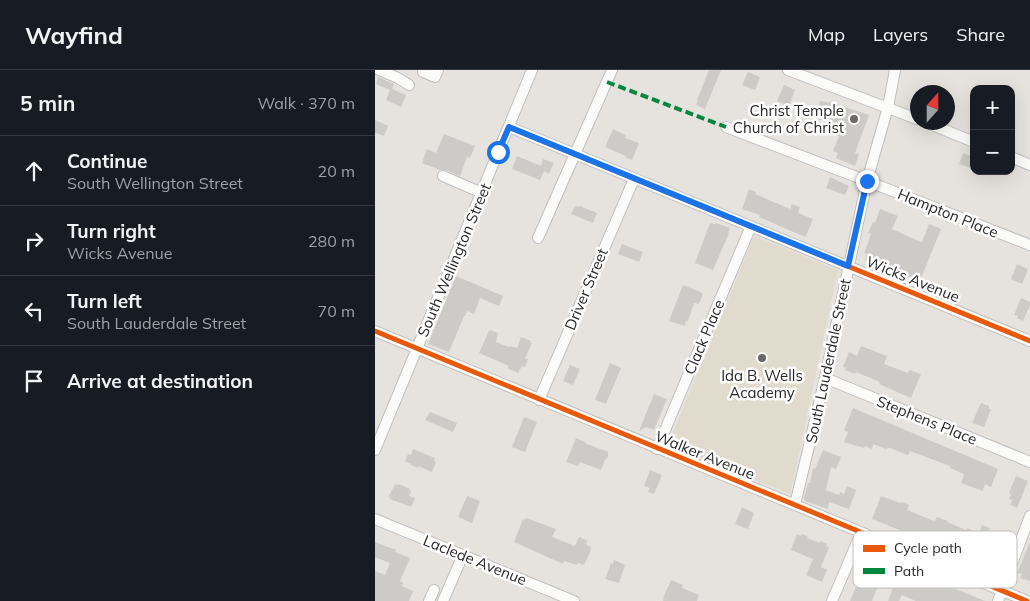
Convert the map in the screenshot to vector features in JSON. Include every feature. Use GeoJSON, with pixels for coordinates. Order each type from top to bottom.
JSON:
{"type":"FeatureCollection","features":[{"type":"Feature","properties":{"kind":"street"},"geometry":{"type":"LineString","coordinates":[[379,70],[409,85]]}},
{"type":"Feature","properties":{"kind":"street","name":"South Wellington Street"},"geometry":{"type":"LineString","coordinates":[[375,450],[533,70]]}},
{"type":"Feature","properties":{"kind":"street"},"geometry":{"type":"LineString","coordinates":[[538,238],[612,70]]}},
{"type":"Feature","properties":{"kind":"street"},"geometry":{"type":"LineString","coordinates":[[788,70],[910,116]]}},
{"type":"Feature","properties":{"kind":"street","name":"South Lauderdale Street"},"geometry":{"type":"LineString","coordinates":[[795,505],[825,378],[867,181],[888,108],[895,70]]}},
{"type":"Feature","properties":{"kind":"street"},"geometry":{"type":"LineString","coordinates":[[424,71],[436,74]]}},
{"type":"Feature","properties":{"kind":"street","name":"Wicks Avenue"},"geometry":{"type":"LineString","coordinates":[[509,127],[1030,341]]}},
{"type":"Feature","properties":{"kind":"street","name":"Hampton Place"},"geometry":{"type":"LineString","coordinates":[[727,127],[1030,245]]}},
{"type":"Feature","properties":{"kind":"street"},"geometry":{"type":"LineString","coordinates":[[945,130],[970,140]]}},
{"type":"Feature","properties":{"kind":"street"},"geometry":{"type":"LineString","coordinates":[[1015,158],[1030,164]]}},
{"type":"Feature","properties":{"kind":"street"},"geometry":{"type":"LineString","coordinates":[[443,176],[481,193]]}},
{"type":"Feature","properties":{"kind":"street","name":"Driver Street"},"geometry":{"type":"LineString","coordinates":[[539,400],[634,179]]}},
{"type":"Feature","properties":{"kind":"street","name":"Clack Place"},"geometry":{"type":"LineString","coordinates":[[657,449],[751,226]]}},
{"type":"Feature","properties":{"kind":"street","name":"Walker Avenue"},"geometry":{"type":"LineString","coordinates":[[375,331],[856,531]]}},
{"type":"Feature","properties":{"kind":"street","name":"Stephens Place"},"geometry":{"type":"LineString","coordinates":[[825,378],[1030,462]]}},
{"type":"Feature","properties":{"kind":"street"},"geometry":{"type":"LineString","coordinates":[[1017,555],[1027,531],[1030,516]]}},
{"type":"Feature","properties":{"kind":"street","name":"Laclede Avenue"},"geometry":{"type":"LineString","coordinates":[[375,519],[574,601]]}},
{"type":"Feature","properties":{"kind":"street"},"geometry":{"type":"LineString","coordinates":[[832,601],[853,552]]}},
{"type":"Feature","properties":{"kind":"street"},"geometry":{"type":"LineString","coordinates":[[443,601],[463,555]]}},
{"type":"Feature","properties":{"kind":"street","name":"Walker Avenue"},"geometry":{"type":"LineString","coordinates":[[995,588],[1027,601]]}},
{"type":"Feature","properties":{"kind":"street"},"geometry":{"type":"LineString","coordinates":[[998,601],[1003,588]]}},
{"type":"Feature","properties":{"kind":"street"},"geometry":{"type":"LineString","coordinates":[[429,601],[434,590]]}},
{"type":"Feature","properties":{"kind":"shaded area","name":"Ida B. Wells Academy"},"geometry":{"type":"Polygon","coordinates":[[[754,236],[838,270],[790,494],[668,445],[754,236]]]}},
{"type":"Feature","properties":{"kind":"building"},"geometry":{"type":"Polygon","coordinates":[[[709,70],[721,70],[705,109],[696,105],[709,70]]]}},
{"type":"Feature","properties":{"kind":"building"},"geometry":{"type":"Polygon","coordinates":[[[748,72],[760,77],[755,90],[742,85],[748,72]]]}},
{"type":"Feature","properties":{"kind":"building"},"geometry":{"type":"Polygon","coordinates":[[[378,77],[394,84],[392,89],[406,95],[401,107],[386,100],[390,90],[376,84],[378,77]]]}},
{"type":"Feature","properties":{"kind":"building"},"geometry":{"type":"Polygon","coordinates":[[[784,85],[795,90],[789,106],[777,101],[784,85]]]}},
{"type":"Feature","properties":{"kind":"building"},"geometry":{"type":"Polygon","coordinates":[[[820,101],[833,103],[869,115],[855,153],[859,154],[855,166],[836,158],[838,153],[833,151],[839,136],[832,134],[837,123],[816,119],[820,101]]]}},
{"type":"Feature","properties":{"kind":"building"},"geometry":{"type":"Polygon","coordinates":[[[375,120],[388,126],[384,136],[375,133],[375,120]]]}},
{"type":"Feature","properties":{"kind":"building"},"geometry":{"type":"Polygon","coordinates":[[[613,129],[626,135],[625,138],[639,143],[632,160],[605,147],[613,129]]]}},
{"type":"Feature","properties":{"kind":"building"},"geometry":{"type":"Polygon","coordinates":[[[444,134],[475,146],[470,158],[467,157],[460,176],[422,163],[427,149],[436,153],[444,134]]]}},
{"type":"Feature","properties":{"kind":"building"},"geometry":{"type":"Polygon","coordinates":[[[963,153],[970,156],[970,168],[959,164],[963,153]]]}},
{"type":"Feature","properties":{"kind":"building"},"geometry":{"type":"Polygon","coordinates":[[[517,156],[541,166],[543,159],[554,163],[549,174],[544,171],[540,180],[512,169],[517,156]]]}},
{"type":"Feature","properties":{"kind":"building"},"geometry":{"type":"Polygon","coordinates":[[[830,177],[849,186],[845,195],[826,188],[830,177]]]}},
{"type":"Feature","properties":{"kind":"building"},"geometry":{"type":"Polygon","coordinates":[[[749,189],[756,192],[755,194],[790,209],[792,204],[800,207],[798,213],[813,219],[806,236],[742,209],[749,189]]]}},
{"type":"Feature","properties":{"kind":"building"},"geometry":{"type":"Polygon","coordinates":[[[575,206],[580,206],[597,213],[593,223],[571,214],[575,206]]]}},
{"type":"Feature","properties":{"kind":"building"},"geometry":{"type":"Polygon","coordinates":[[[880,209],[898,216],[892,229],[921,242],[929,224],[941,229],[920,281],[865,259],[867,254],[864,253],[871,234],[868,233],[873,222],[875,223],[880,209]]]}},
{"type":"Feature","properties":{"kind":"building"},"geometry":{"type":"Polygon","coordinates":[[[710,223],[730,228],[713,270],[695,263],[710,223]]]}},
{"type":"Feature","properties":{"kind":"building"},"geometry":{"type":"Polygon","coordinates":[[[622,244],[643,252],[639,262],[618,254],[622,244]]]}},
{"type":"Feature","properties":{"kind":"building"},"geometry":{"type":"Polygon","coordinates":[[[1017,264],[1028,269],[1022,284],[1011,279],[1017,264]]]}},
{"type":"Feature","properties":{"kind":"building"},"geometry":{"type":"Polygon","coordinates":[[[456,276],[503,296],[499,306],[480,298],[474,314],[467,311],[449,352],[428,344],[456,276]]]}},
{"type":"Feature","properties":{"kind":"building"},"geometry":{"type":"Polygon","coordinates":[[[683,285],[703,294],[699,304],[694,303],[685,326],[669,321],[683,285]]]}},
{"type":"Feature","properties":{"kind":"building"},"geometry":{"type":"Polygon","coordinates":[[[1021,298],[1030,302],[1023,321],[1014,315],[1021,298]]]}},
{"type":"Feature","properties":{"kind":"building"},"geometry":{"type":"Polygon","coordinates":[[[490,330],[498,333],[496,342],[509,347],[517,348],[521,337],[531,341],[530,343],[532,343],[525,358],[528,359],[525,367],[522,366],[518,373],[507,368],[509,366],[479,353],[490,330]]]}},
{"type":"Feature","properties":{"kind":"building"},"geometry":{"type":"Polygon","coordinates":[[[861,346],[887,356],[884,364],[908,373],[910,370],[921,374],[911,398],[879,384],[880,382],[856,372],[855,374],[845,370],[846,368],[843,367],[849,352],[857,356],[861,346]]]}},
{"type":"Feature","properties":{"kind":"building"},"geometry":{"type":"Polygon","coordinates":[[[610,363],[621,368],[606,404],[595,400],[610,363]]]}},
{"type":"Feature","properties":{"kind":"building"},"geometry":{"type":"Polygon","coordinates":[[[570,365],[580,369],[573,385],[563,381],[570,365]]]}},
{"type":"Feature","properties":{"kind":"building"},"geometry":{"type":"Polygon","coordinates":[[[654,394],[667,399],[654,430],[646,427],[639,431],[654,394]]]}},
{"type":"Feature","properties":{"kind":"building"},"geometry":{"type":"Polygon","coordinates":[[[981,403],[989,406],[989,409],[991,409],[984,427],[972,423],[981,403]]]}},
{"type":"Feature","properties":{"kind":"building"},"geometry":{"type":"Polygon","coordinates":[[[853,408],[998,469],[991,487],[985,484],[983,491],[961,483],[964,474],[950,468],[950,466],[910,451],[908,455],[873,444],[872,449],[844,442],[848,432],[844,430],[853,408]]]}},
{"type":"Feature","properties":{"kind":"building"},"geometry":{"type":"Polygon","coordinates":[[[430,412],[457,423],[453,432],[425,420],[430,412]]]}},
{"type":"Feature","properties":{"kind":"building"},"geometry":{"type":"Polygon","coordinates":[[[524,417],[537,422],[525,452],[512,447],[524,417]]]}},
{"type":"Feature","properties":{"kind":"building"},"geometry":{"type":"Polygon","coordinates":[[[576,438],[608,452],[608,457],[601,470],[580,462],[578,466],[566,462],[576,438]]]}},
{"type":"Feature","properties":{"kind":"building"},"geometry":{"type":"Polygon","coordinates":[[[413,449],[435,458],[434,461],[436,462],[432,472],[418,466],[418,468],[405,461],[408,454],[411,455],[413,449]]]}},
{"type":"Feature","properties":{"kind":"building"},"geometry":{"type":"Polygon","coordinates":[[[823,450],[841,457],[836,469],[831,467],[826,490],[839,495],[840,492],[844,494],[847,486],[856,490],[849,509],[829,502],[828,509],[806,502],[804,498],[813,468],[815,469],[823,450]]]}},
{"type":"Feature","properties":{"kind":"building"},"geometry":{"type":"Polygon","coordinates":[[[650,470],[662,475],[654,494],[648,492],[650,488],[644,486],[650,470]]]}},
{"type":"Feature","properties":{"kind":"building"},"geometry":{"type":"Polygon","coordinates":[[[1016,476],[1028,481],[1017,508],[1011,505],[1012,500],[1009,499],[1011,494],[1009,493],[1016,476]]]}},
{"type":"Feature","properties":{"kind":"building"},"geometry":{"type":"Polygon","coordinates":[[[395,484],[410,489],[409,496],[415,498],[411,507],[390,499],[389,496],[395,484]]]}},
{"type":"Feature","properties":{"kind":"building"},"geometry":{"type":"Polygon","coordinates":[[[467,496],[480,501],[472,523],[458,517],[467,496]]]}},
{"type":"Feature","properties":{"kind":"building"},"geometry":{"type":"Polygon","coordinates":[[[881,496],[909,505],[907,510],[934,521],[937,517],[966,530],[967,528],[974,531],[902,531],[872,519],[881,496]]]}},
{"type":"Feature","properties":{"kind":"building"},"geometry":{"type":"Polygon","coordinates":[[[742,507],[754,513],[748,529],[735,524],[742,507]]]}},
{"type":"Feature","properties":{"kind":"building"},"geometry":{"type":"Polygon","coordinates":[[[526,518],[556,529],[552,537],[575,546],[579,537],[586,540],[586,545],[591,547],[591,550],[584,565],[564,561],[563,564],[514,542],[523,519],[525,520],[526,518]]]}},
{"type":"Feature","properties":{"kind":"building"},"geometry":{"type":"Polygon","coordinates":[[[982,525],[990,528],[989,531],[980,531],[982,525]]]}},
{"type":"Feature","properties":{"kind":"building"},"geometry":{"type":"Polygon","coordinates":[[[797,534],[808,536],[807,538],[820,543],[820,541],[829,547],[821,567],[827,570],[822,582],[806,575],[813,559],[791,550],[797,534]]]}},
{"type":"Feature","properties":{"kind":"building"},"geometry":{"type":"Polygon","coordinates":[[[375,542],[410,558],[400,581],[403,583],[402,586],[413,591],[409,601],[375,601],[375,571],[385,575],[390,563],[375,557],[375,542]]]}},
{"type":"Feature","properties":{"kind":"building"},"geometry":{"type":"Polygon","coordinates":[[[1030,542],[1030,581],[1020,578],[1022,574],[1017,573],[1030,542]]]}},
{"type":"Feature","properties":{"kind":"building"},"geometry":{"type":"Polygon","coordinates":[[[614,560],[625,565],[619,583],[605,579],[614,560]]]}},
{"type":"Feature","properties":{"kind":"building"},"geometry":{"type":"Polygon","coordinates":[[[671,580],[683,585],[682,588],[699,595],[697,601],[663,601],[671,580]]]}},
{"type":"Feature","properties":{"kind":"building"},"geometry":{"type":"Polygon","coordinates":[[[856,588],[877,588],[872,601],[850,601],[856,588]]]}},
{"type":"Feature","properties":{"kind":"building"},"geometry":{"type":"Polygon","coordinates":[[[893,588],[953,588],[985,601],[916,601],[902,595],[899,601],[888,601],[893,588]]]}},
{"type":"Feature","properties":{"kind":"marked path"},"geometry":{"type":"LineString","coordinates":[[607,82],[726,127]]}},
{"type":"Feature","properties":{"kind":"cycle path"},"geometry":{"type":"LineString","coordinates":[[509,127],[1030,341]]}},
{"type":"Feature","properties":{"kind":"cycle path"},"geometry":{"type":"LineString","coordinates":[[375,331],[858,531]]}},
{"type":"Feature","properties":{"kind":"cycle path"},"geometry":{"type":"LineString","coordinates":[[996,588],[1027,601]]}},
{"type":"Feature","properties":{"kind":"place","name":"Christ Temple Church of Christ"},"geometry":{"type":"Point","coordinates":[854,119]}},
{"type":"Feature","properties":{"kind":"place","name":"Ida B. Wells Academy"},"geometry":{"type":"Point","coordinates":[762,358]}},
{"type":"Feature","properties":{"kind":"route"},"geometry":{"type":"LineString","coordinates":[[498,152],[509,127],[848,266],[867,181]]}}]}
